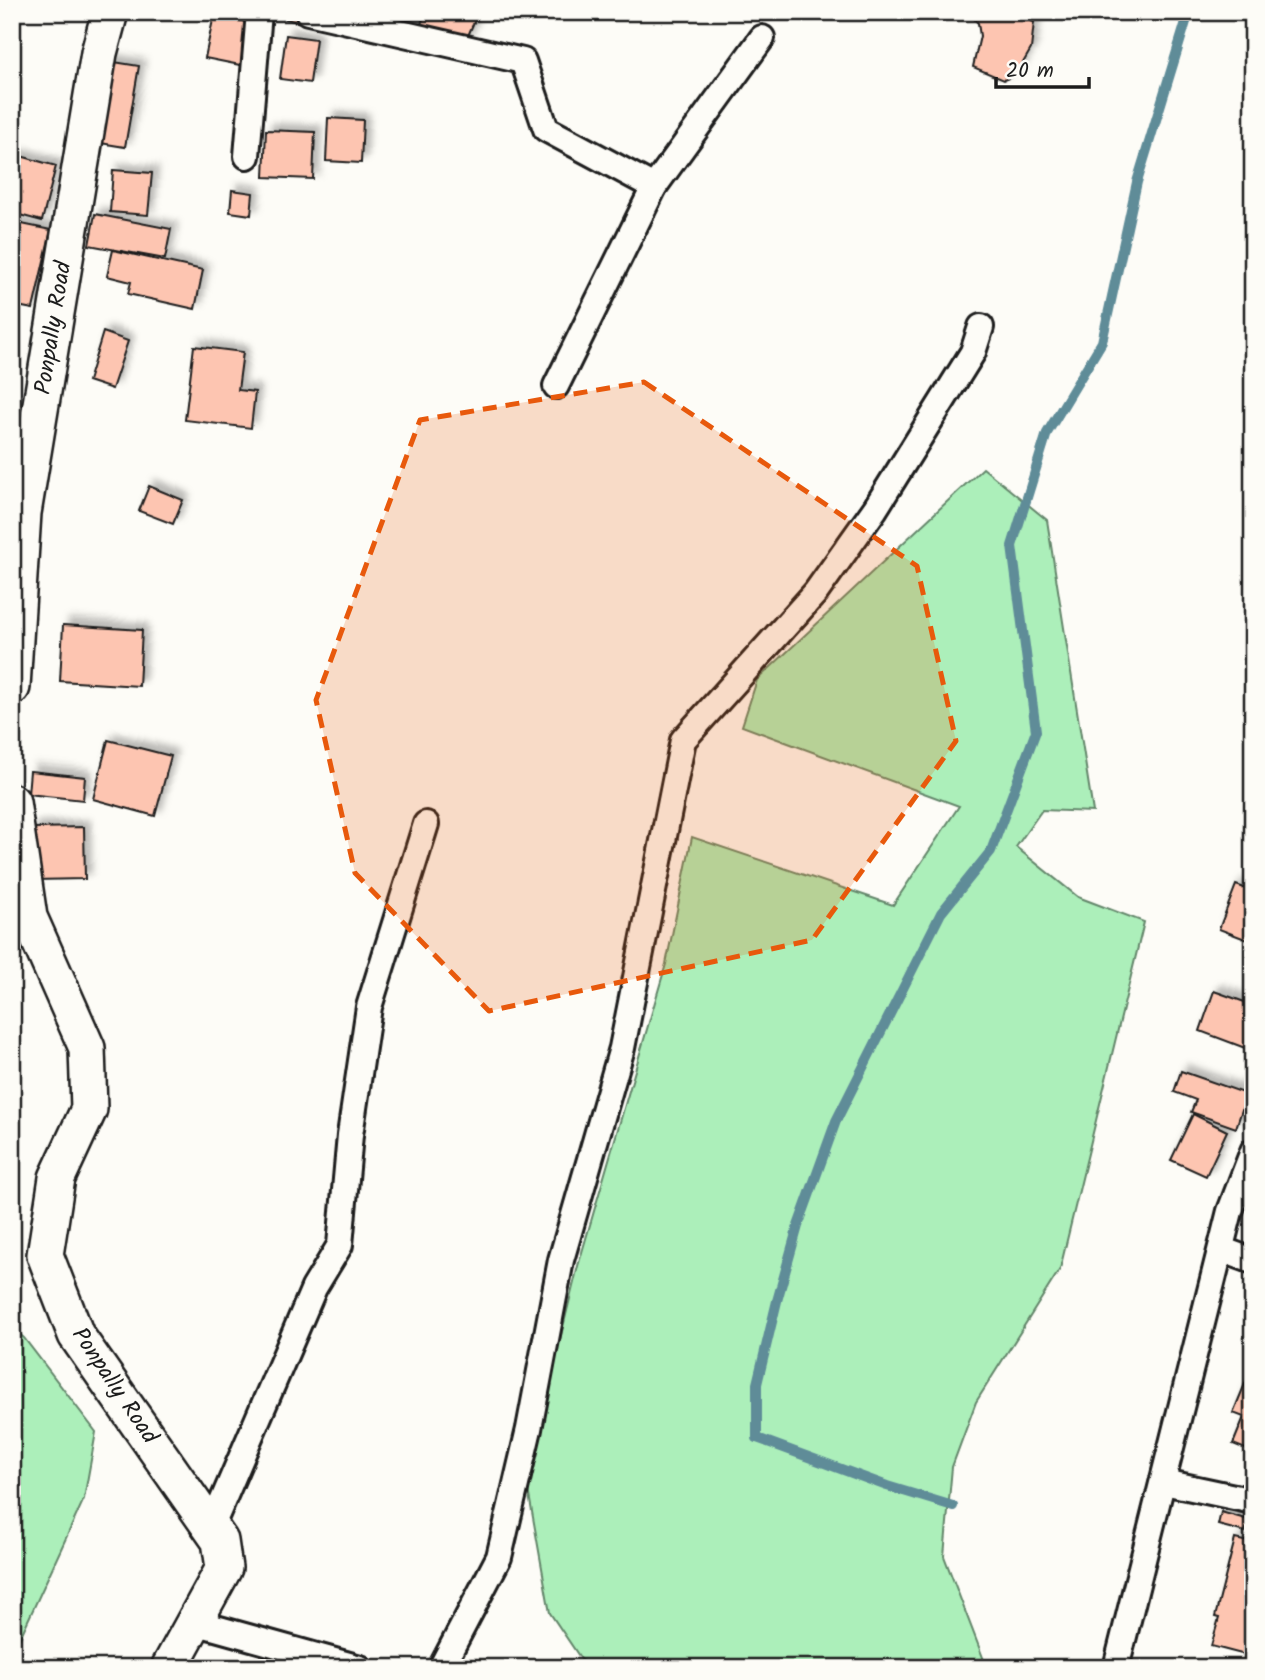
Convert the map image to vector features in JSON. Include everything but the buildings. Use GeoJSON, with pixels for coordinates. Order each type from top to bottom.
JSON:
{"type":"FeatureCollection","features":[{"type":"Feature","properties":{"kind":"main road","name":"Ponpally Road"},"geometry":{"type":"LineString","coordinates":[[12,687],[23,513],[99,53],[110,12]]}},
{"type":"Feature","properties":{"kind":"main road","name":"Ponpally Road"},"geometry":{"type":"LineString","coordinates":[[12,802],[29,917],[87,1048],[89,1109],[57,1178],[45,1255],[76,1335],[220,1541],[224,1568],[169,1668]]}},
{"type":"Feature","properties":{"kind":"street"},"geometry":{"type":"LineString","coordinates":[[247,156],[259,12]]}},
{"type":"Feature","properties":{"kind":"street"},"geometry":{"type":"LineString","coordinates":[[309,12],[523,61],[546,129],[654,187]]}},
{"type":"Feature","properties":{"kind":"street"},"geometry":{"type":"LineString","coordinates":[[556,386],[654,187],[762,38]]}},
{"type":"Feature","properties":{"kind":"street"},"geometry":{"type":"LineString","coordinates":[[441,1668],[499,1556],[529,1429],[561,1260],[622,1048],[683,740],[816,592],[875,509],[973,352],[981,327]]}},
{"type":"Feature","properties":{"kind":"street"},"geometry":{"type":"LineString","coordinates":[[211,1528],[314,1288],[340,1245],[350,1135],[369,1007],[426,824]]}},
{"type":"Feature","properties":{"kind":"street"},"geometry":{"type":"LineString","coordinates":[[1116,1668],[1223,1250],[1230,1211],[1253,1151]]}},
{"type":"Feature","properties":{"kind":"street"},"geometry":{"type":"LineString","coordinates":[[1223,1250],[1253,1261]]}},
{"type":"Feature","properties":{"kind":"street"},"geometry":{"type":"LineString","coordinates":[[1164,1482],[1253,1501]]}},
{"type":"Feature","properties":{"kind":"street"},"geometry":{"type":"LineString","coordinates":[[194,1622],[360,1668]]}},
{"type":"Feature","properties":{"kind":"highlighted area"},"geometry":{"type":"Polygon","coordinates":[[[644,382],[917,566],[956,741],[812,940],[489,1011],[355,873],[316,700],[420,420],[644,382]]]}},
{"type":"Feature","properties":{"kind":"green space"},"geometry":{"type":"Polygon","coordinates":[[[983,468],[1047,520],[1093,812],[1042,810],[1016,847],[1078,897],[1144,922],[1060,1269],[976,1402],[952,1467],[944,1556],[987,1668],[587,1668],[550,1613],[526,1478],[578,1266],[666,964],[692,837],[893,905],[959,806],[742,726],[757,680],[983,468]]]}},
{"type":"Feature","properties":{"kind":"green space"},"geometry":{"type":"Polygon","coordinates":[[[12,1328],[24,1338],[96,1432],[84,1499],[12,1655],[12,1328]]]}},
{"type":"Feature","properties":{"kind":"waterway"},"geometry":{"type":"LineString","coordinates":[[953,1506],[887,1486],[757,1438],[757,1384],[798,1226],[836,1121],[941,913],[991,851],[1036,731],[1012,546],[1047,433],[1102,342],[1137,182],[1189,12]]}}]}
